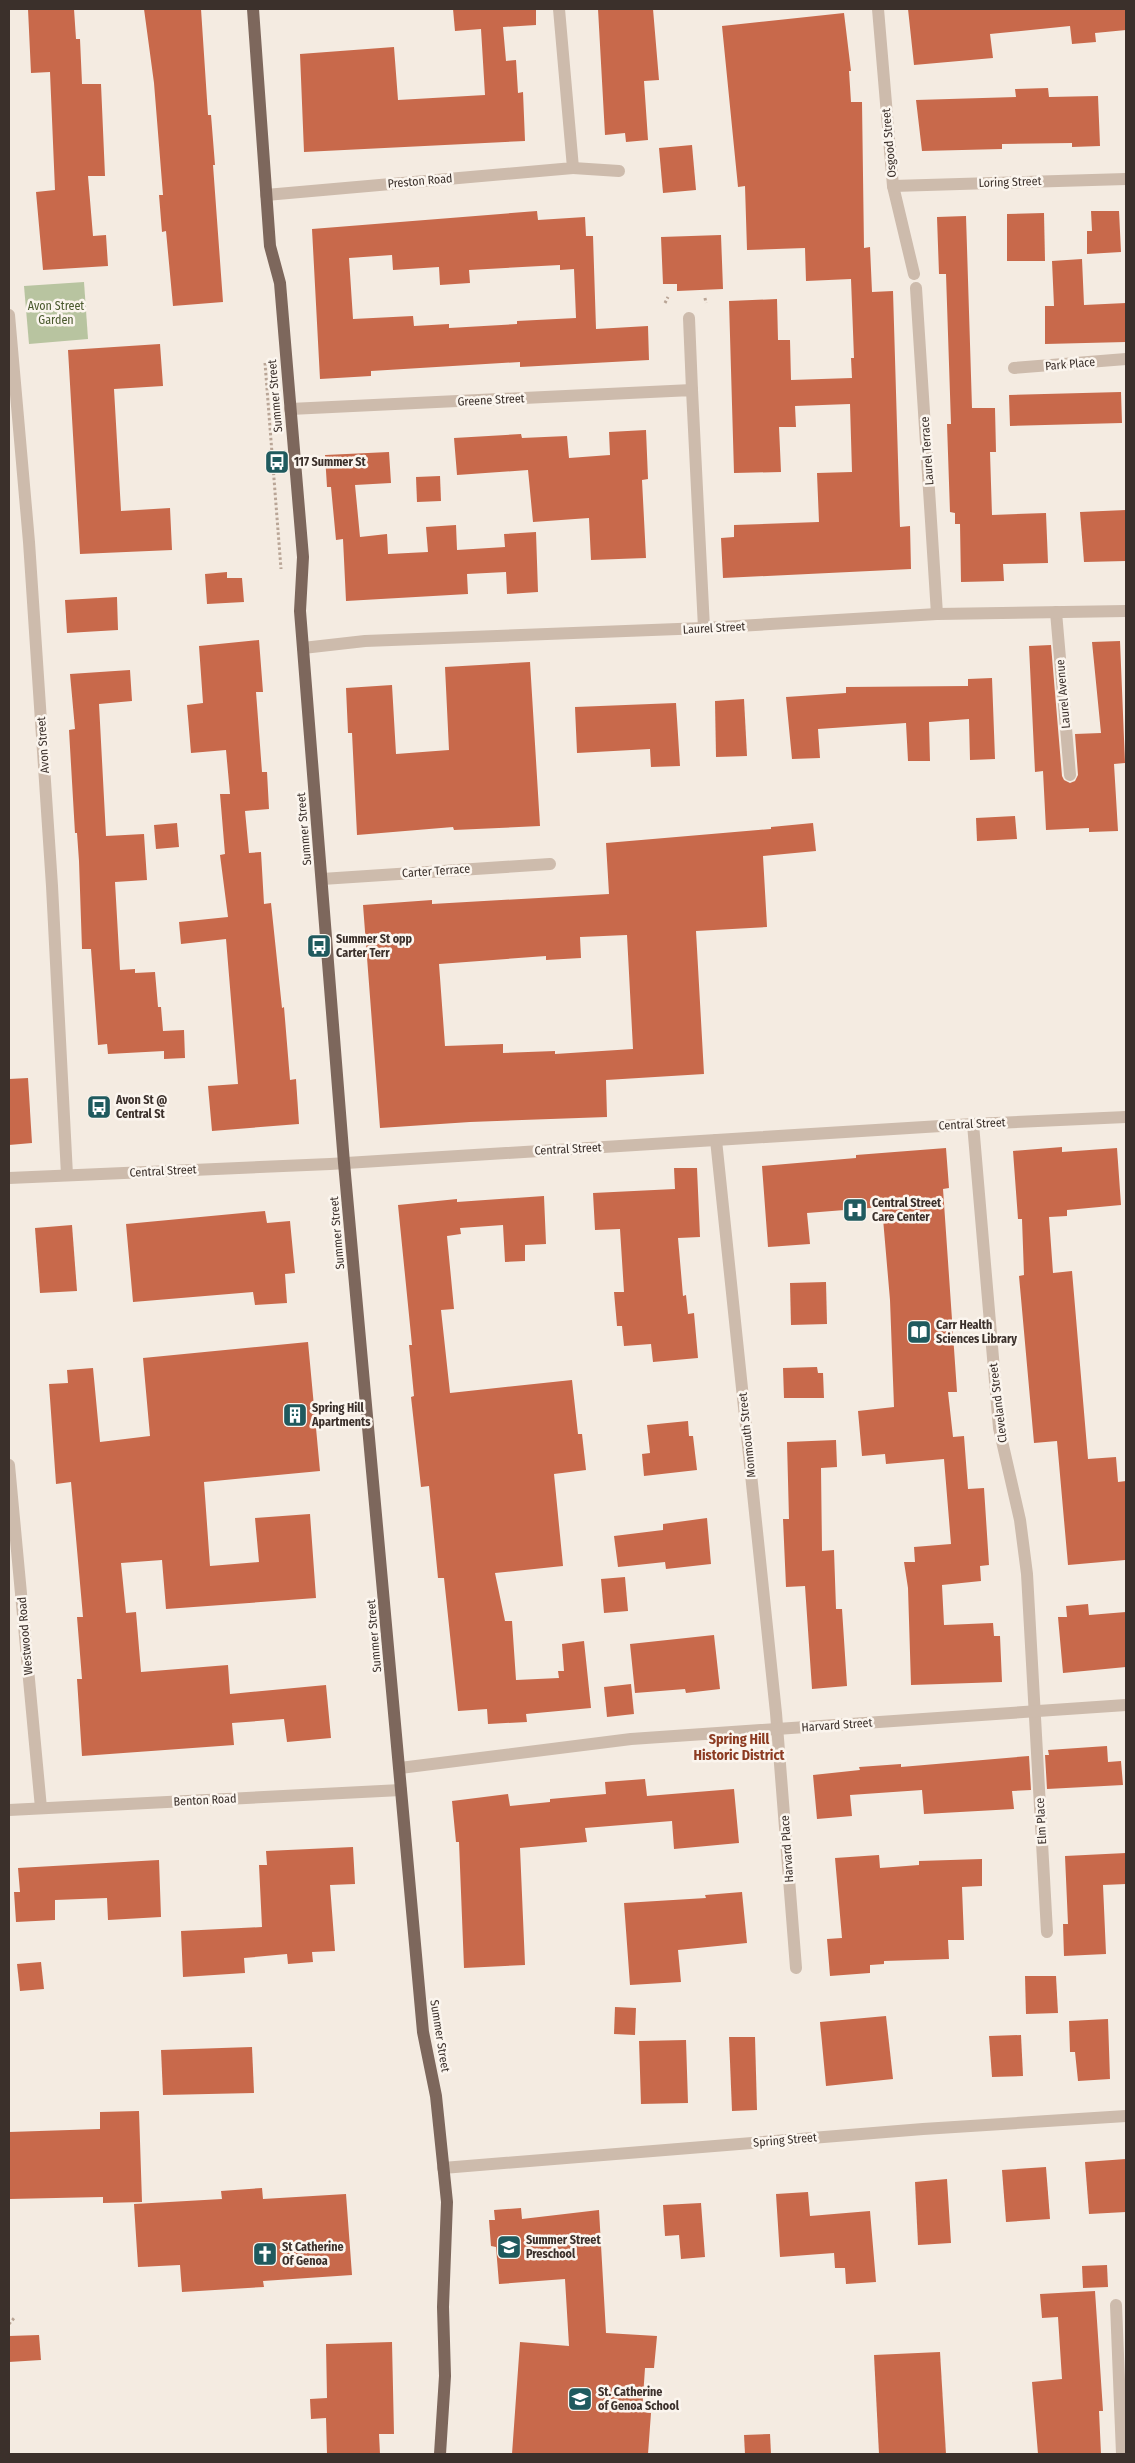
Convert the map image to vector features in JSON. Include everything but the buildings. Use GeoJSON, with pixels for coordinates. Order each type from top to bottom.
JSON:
{"type":"FeatureCollection","features":[{"type":"Feature","properties":{"kind":"main road","name":"Summer Street"},"geometry":{"type":"LineString","coordinates":[[253,9],[270,246],[280,284],[303,566],[300,611],[344,1163],[423,2032],[436,2096],[444,2168],[447,2213],[443,2307],[445,2376],[440,2454]]}},
{"type":"Feature","properties":{"kind":"street"},"geometry":{"type":"LineString","coordinates":[[559,9],[573,168]]}},
{"type":"Feature","properties":{"kind":"street","name":"Osgood Street"},"geometry":{"type":"LineString","coordinates":[[878,9],[893,186],[914,274]]}},
{"type":"Feature","properties":{"kind":"street","name":"Preston Road"},"geometry":{"type":"LineString","coordinates":[[266,195],[573,168],[619,171]]}},
{"type":"Feature","properties":{"kind":"street","name":"Loring Street"},"geometry":{"type":"LineString","coordinates":[[893,186],[1126,179]]}},
{"type":"Feature","properties":{"kind":"street","name":"Laurel Terrace"},"geometry":{"type":"LineString","coordinates":[[916,288],[937,614]]}},
{"type":"Feature","properties":{"kind":"street","name":"Avon Street"},"geometry":{"type":"LineString","coordinates":[[9,315],[30,552],[52,886],[67,1175]]}},
{"type":"Feature","properties":{"kind":"street"},"geometry":{"type":"LineString","coordinates":[[689,318],[704,628]]}},
{"type":"Feature","properties":{"kind":"street","name":"Park Place"},"geometry":{"type":"LineString","coordinates":[[1014,368],[1126,359]]}},
{"type":"Feature","properties":{"kind":"street","name":"Greene Street"},"geometry":{"type":"LineString","coordinates":[[290,409],[692,390]]}},
{"type":"Feature","properties":{"kind":"street","name":"Laurel Street"},"geometry":{"type":"LineString","coordinates":[[303,648],[365,641],[704,628],[937,614],[1126,611]]}},
{"type":"Feature","properties":{"kind":"street","name":"Laurel Avenue"},"geometry":{"type":"LineString","coordinates":[[1056,612],[1070,775]]}},
{"type":"Feature","properties":{"kind":"street","name":"Carter Terrace"},"geometry":{"type":"LineString","coordinates":[[322,879],[550,864]]}},
{"type":"Feature","properties":{"kind":"street","name":"Central Street"},"geometry":{"type":"LineString","coordinates":[[9,1178],[344,1163],[973,1124],[1126,1117]]}},
{"type":"Feature","properties":{"kind":"street","name":"Cleveland Street"},"geometry":{"type":"LineString","coordinates":[[973,1124],[999,1428],[1020,1520],[1027,1574],[1036,1710]]}},
{"type":"Feature","properties":{"kind":"street","name":"Monmouth Street"},"geometry":{"type":"LineString","coordinates":[[716,1140],[777,1730]]}},
{"type":"Feature","properties":{"kind":"street","name":"Westwood Road"},"geometry":{"type":"LineString","coordinates":[[9,1465],[41,1808]]}},
{"type":"Feature","properties":{"kind":"street","name":"Harvard Street"},"geometry":{"type":"LineString","coordinates":[[400,1768],[631,1739],[1126,1705]]}},
{"type":"Feature","properties":{"kind":"street","name":"Elm Place"},"geometry":{"type":"LineString","coordinates":[[1036,1710],[1047,1932]]}},
{"type":"Feature","properties":{"kind":"street","name":"Harvard Place"},"geometry":{"type":"LineString","coordinates":[[777,1730],[796,1968]]}},
{"type":"Feature","properties":{"kind":"street","name":"Benton Road"},"geometry":{"type":"LineString","coordinates":[[9,1810],[401,1790]]}},
{"type":"Feature","properties":{"kind":"street","name":"Spring Street"},"geometry":{"type":"LineString","coordinates":[[444,2168],[904,2130],[1126,2116]]}},
{"type":"Feature","properties":{"kind":"street"},"geometry":{"type":"LineString","coordinates":[[1116,2305],[1122,2454]]}},
{"type":"Feature","properties":{"kind":"path"},"geometry":{"type":"LineString","coordinates":[[665,303],[668,297]]}},
{"type":"Feature","properties":{"kind":"path"},"geometry":{"type":"LineString","coordinates":[[705,298],[706,303]]}},
{"type":"Feature","properties":{"kind":"path"},"geometry":{"type":"LineString","coordinates":[[9,2324],[15,2317]]}},
{"type":"Feature","properties":{"kind":"green space","name":"Avon Street Garden"},"geometry":{"type":"Polygon","coordinates":[[[84,282],[88,339],[29,344],[24,286],[84,282]]]}},
{"type":"Feature","properties":{"kind":"place","name":"117 Summer St"},"geometry":{"type":"Point","coordinates":[277,462]}},
{"type":"Feature","properties":{"kind":"place","name":"Summer St opp Carter Terr"},"geometry":{"type":"Point","coordinates":[319,946]}},
{"type":"Feature","properties":{"kind":"place","name":"Avon St @ Central St"},"geometry":{"type":"Point","coordinates":[99,1107]}},
{"type":"Feature","properties":{"kind":"place","name":"Central Street Care Center"},"geometry":{"type":"Point","coordinates":[855,1210]}},
{"type":"Feature","properties":{"kind":"place","name":"Carr Health Sciences Library"},"geometry":{"type":"Point","coordinates":[919,1332]}},
{"type":"Feature","properties":{"kind":"place","name":"Spring Hill Apartments"},"geometry":{"type":"Point","coordinates":[295,1415]}},
{"type":"Feature","properties":{"kind":"place","name":"Summer Street Preschool"},"geometry":{"type":"Point","coordinates":[509,2247]}},
{"type":"Feature","properties":{"kind":"place","name":"St Catherine Of Genoa"},"geometry":{"type":"Point","coordinates":[265,2254]}},
{"type":"Feature","properties":{"kind":"place","name":"St. Catherine of Genoa School"},"geometry":{"type":"Point","coordinates":[580,2399]}},
{"type":"Feature","properties":{"kind":"district","name":"Spring Hill Historic District"},"geometry":{"type":"Point","coordinates":[739,1748]}}]}
